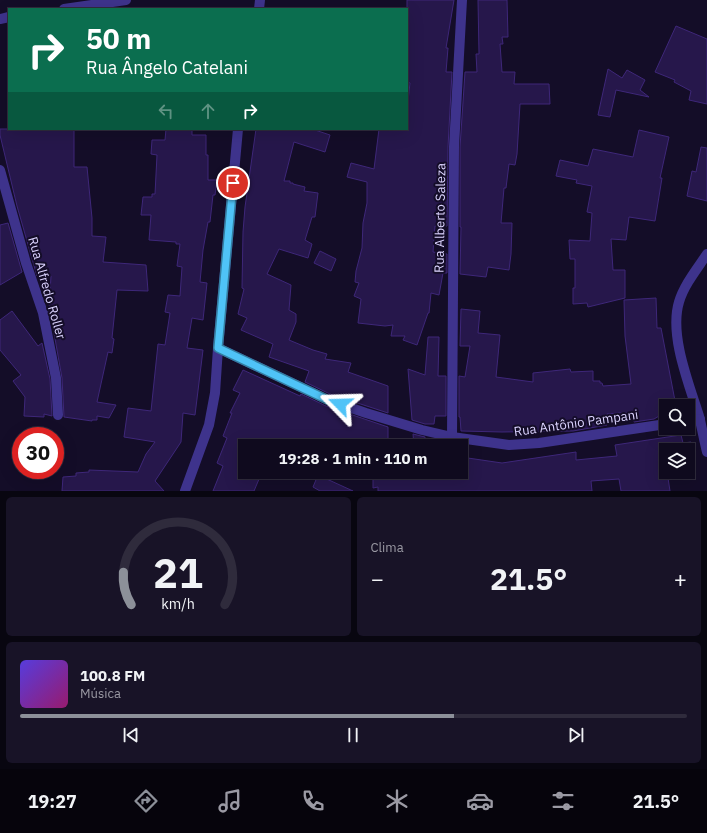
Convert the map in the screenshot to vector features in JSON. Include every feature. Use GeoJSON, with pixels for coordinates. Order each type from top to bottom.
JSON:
{"type":"FeatureCollection","features":[{"type":"Feature","properties":{"kind":"street"},"geometry":{"type":"LineString","coordinates":[[71,8],[126,0]]}},
{"type":"Feature","properties":{"kind":"street","name":"Rua Alberto Saleza"},"geometry":{"type":"LineString","coordinates":[[452,437],[454,155],[462,0]]}},
{"type":"Feature","properties":{"kind":"street"},"geometry":{"type":"LineString","coordinates":[[184,491],[209,425],[216,393],[218,348],[238,130]]}},
{"type":"Feature","properties":{"kind":"street","name":"Rua Alfredo Roller"},"geometry":{"type":"LineString","coordinates":[[0,170],[26,263],[43,312],[56,378],[58,415]]}},
{"type":"Feature","properties":{"kind":"street"},"geometry":{"type":"LineString","coordinates":[[707,254],[689,281],[679,302],[676,327],[680,350],[700,419],[707,452]]}},
{"type":"Feature","properties":{"kind":"street","name":"Rua Antônio Pampani"},"geometry":{"type":"LineString","coordinates":[[218,348],[328,400],[422,430],[452,437],[509,445],[539,443],[659,425]]}},
{"type":"Feature","properties":{"kind":"street"},"geometry":{"type":"LineString","coordinates":[[695,419],[700,419]]}},
{"type":"Feature","properties":{"kind":"building"},"geometry":{"type":"Polygon","coordinates":[[[407,0],[454,0],[446,48],[448,48],[446,72],[452,72],[448,147],[447,226],[435,226],[433,252],[447,254],[447,273],[443,273],[439,295],[431,293],[429,313],[417,345],[403,340],[405,336],[391,336],[393,325],[385,326],[358,323],[361,299],[354,296],[359,283],[355,282],[356,271],[362,248],[363,223],[367,203],[367,182],[347,177],[351,163],[374,169],[379,130],[408,130],[408,101],[410,83],[408,82],[407,0]]]}},
{"type":"Feature","properties":{"kind":"building"},"geometry":{"type":"Polygon","coordinates":[[[478,0],[507,0],[508,37],[502,37],[503,44],[500,44],[502,72],[515,72],[514,84],[549,84],[550,104],[520,104],[517,154],[515,165],[509,164],[506,188],[504,188],[501,223],[512,223],[509,270],[488,267],[486,277],[460,274],[460,147],[465,72],[477,72],[476,54],[479,54],[478,0]]]}},
{"type":"Feature","properties":{"kind":"building"},"geometry":{"type":"Polygon","coordinates":[[[676,26],[707,39],[707,104],[689,100],[691,91],[674,82],[675,80],[655,72],[676,26]]]}},
{"type":"Feature","properties":{"kind":"building"},"geometry":{"type":"Polygon","coordinates":[[[608,69],[622,78],[627,70],[645,80],[640,90],[649,97],[616,90],[610,117],[598,115],[608,69]]]}},
{"type":"Feature","properties":{"kind":"building"},"geometry":{"type":"Polygon","coordinates":[[[0,129],[74,130],[74,167],[87,167],[92,218],[92,236],[106,237],[103,262],[146,265],[148,291],[117,290],[112,353],[108,352],[97,402],[116,405],[109,418],[97,416],[97,420],[92,421],[64,417],[62,378],[54,333],[55,313],[49,312],[51,276],[37,276],[17,206],[0,135],[0,129]]]}},
{"type":"Feature","properties":{"kind":"building"},"geometry":{"type":"Polygon","coordinates":[[[166,130],[192,130],[192,135],[206,135],[208,180],[217,180],[215,195],[213,195],[210,222],[208,222],[203,250],[200,282],[207,283],[203,320],[192,318],[187,348],[203,350],[195,415],[183,413],[181,442],[155,481],[164,491],[62,491],[64,477],[76,476],[76,473],[89,472],[89,470],[138,472],[146,454],[155,442],[124,437],[128,408],[151,411],[158,344],[165,345],[170,313],[165,312],[168,295],[180,296],[182,267],[177,266],[180,244],[176,244],[176,242],[149,240],[151,215],[141,215],[143,197],[152,197],[152,194],[155,194],[157,155],[151,154],[152,140],[165,140],[166,130]]]}},
{"type":"Feature","properties":{"kind":"building"},"geometry":{"type":"Polygon","coordinates":[[[256,130],[315,130],[330,135],[325,152],[294,142],[284,181],[290,181],[290,183],[305,187],[304,191],[318,193],[315,217],[312,217],[305,240],[312,244],[308,258],[279,249],[267,274],[291,285],[289,310],[296,314],[296,322],[289,340],[327,354],[325,359],[351,363],[348,372],[388,386],[388,413],[330,394],[305,382],[309,371],[269,357],[273,344],[241,330],[247,318],[238,314],[244,289],[242,288],[245,207],[256,130]]]}},
{"type":"Feature","properties":{"kind":"building"},"geometry":{"type":"Polygon","coordinates":[[[639,130],[669,137],[660,178],[662,178],[655,221],[629,217],[626,240],[611,239],[613,270],[625,270],[625,298],[588,307],[587,303],[573,304],[573,288],[575,288],[575,259],[570,259],[569,240],[590,241],[592,213],[587,212],[592,186],[576,183],[577,180],[556,176],[560,160],[588,166],[593,149],[633,157],[639,130]]]}},
{"type":"Feature","properties":{"kind":"building"},"geometry":{"type":"Polygon","coordinates":[[[701,147],[707,148],[707,201],[687,196],[692,171],[696,172],[701,147]]]}},
{"type":"Feature","properties":{"kind":"building"},"geometry":{"type":"Polygon","coordinates":[[[8,223],[22,272],[0,285],[0,225],[8,223]]]}},
{"type":"Feature","properties":{"kind":"building"},"geometry":{"type":"Polygon","coordinates":[[[320,251],[336,259],[331,271],[314,263],[320,251]]]}},
{"type":"Feature","properties":{"kind":"building"},"geometry":{"type":"Polygon","coordinates":[[[656,298],[657,328],[661,328],[675,399],[659,399],[659,416],[654,419],[634,422],[633,412],[607,414],[607,425],[573,431],[461,431],[459,417],[459,376],[465,377],[470,346],[460,346],[461,309],[480,311],[478,333],[500,335],[496,377],[533,382],[533,373],[570,369],[571,372],[593,371],[593,381],[600,381],[603,386],[631,384],[625,336],[624,300],[656,298]]]}},
{"type":"Feature","properties":{"kind":"building"},"geometry":{"type":"Polygon","coordinates":[[[12,311],[38,346],[42,343],[50,379],[52,416],[44,414],[44,417],[24,416],[25,397],[13,381],[21,375],[0,350],[0,320],[12,311]]]}},
{"type":"Feature","properties":{"kind":"building"},"geometry":{"type":"Polygon","coordinates":[[[428,337],[439,337],[438,376],[446,376],[446,416],[435,416],[434,424],[425,424],[412,420],[408,369],[425,375],[428,337]]]}},
{"type":"Feature","properties":{"kind":"building"},"geometry":{"type":"Polygon","coordinates":[[[243,370],[300,396],[301,394],[326,406],[388,427],[388,439],[238,439],[238,479],[259,479],[254,491],[213,491],[223,466],[217,463],[227,438],[223,436],[232,413],[230,413],[240,393],[233,390],[243,370]]]}},
{"type":"Feature","properties":{"kind":"building"},"geometry":{"type":"Polygon","coordinates":[[[413,434],[425,437],[425,439],[413,439],[413,434]]]}},
{"type":"Feature","properties":{"kind":"building"},"geometry":{"type":"Polygon","coordinates":[[[681,435],[683,443],[659,443],[659,479],[668,479],[670,491],[621,491],[619,479],[591,481],[592,491],[378,491],[378,487],[373,488],[373,479],[468,479],[468,458],[502,463],[576,452],[576,460],[617,456],[615,445],[681,435]]]}},
{"type":"Feature","properties":{"kind":"building"},"geometry":{"type":"Polygon","coordinates":[[[316,479],[327,479],[353,491],[320,491],[313,487],[316,479]]]}},
{"type":"Feature","properties":{"kind":"route"},"geometry":{"type":"LineString","coordinates":[[233,183],[218,348],[328,400],[340,404]]}}]}
